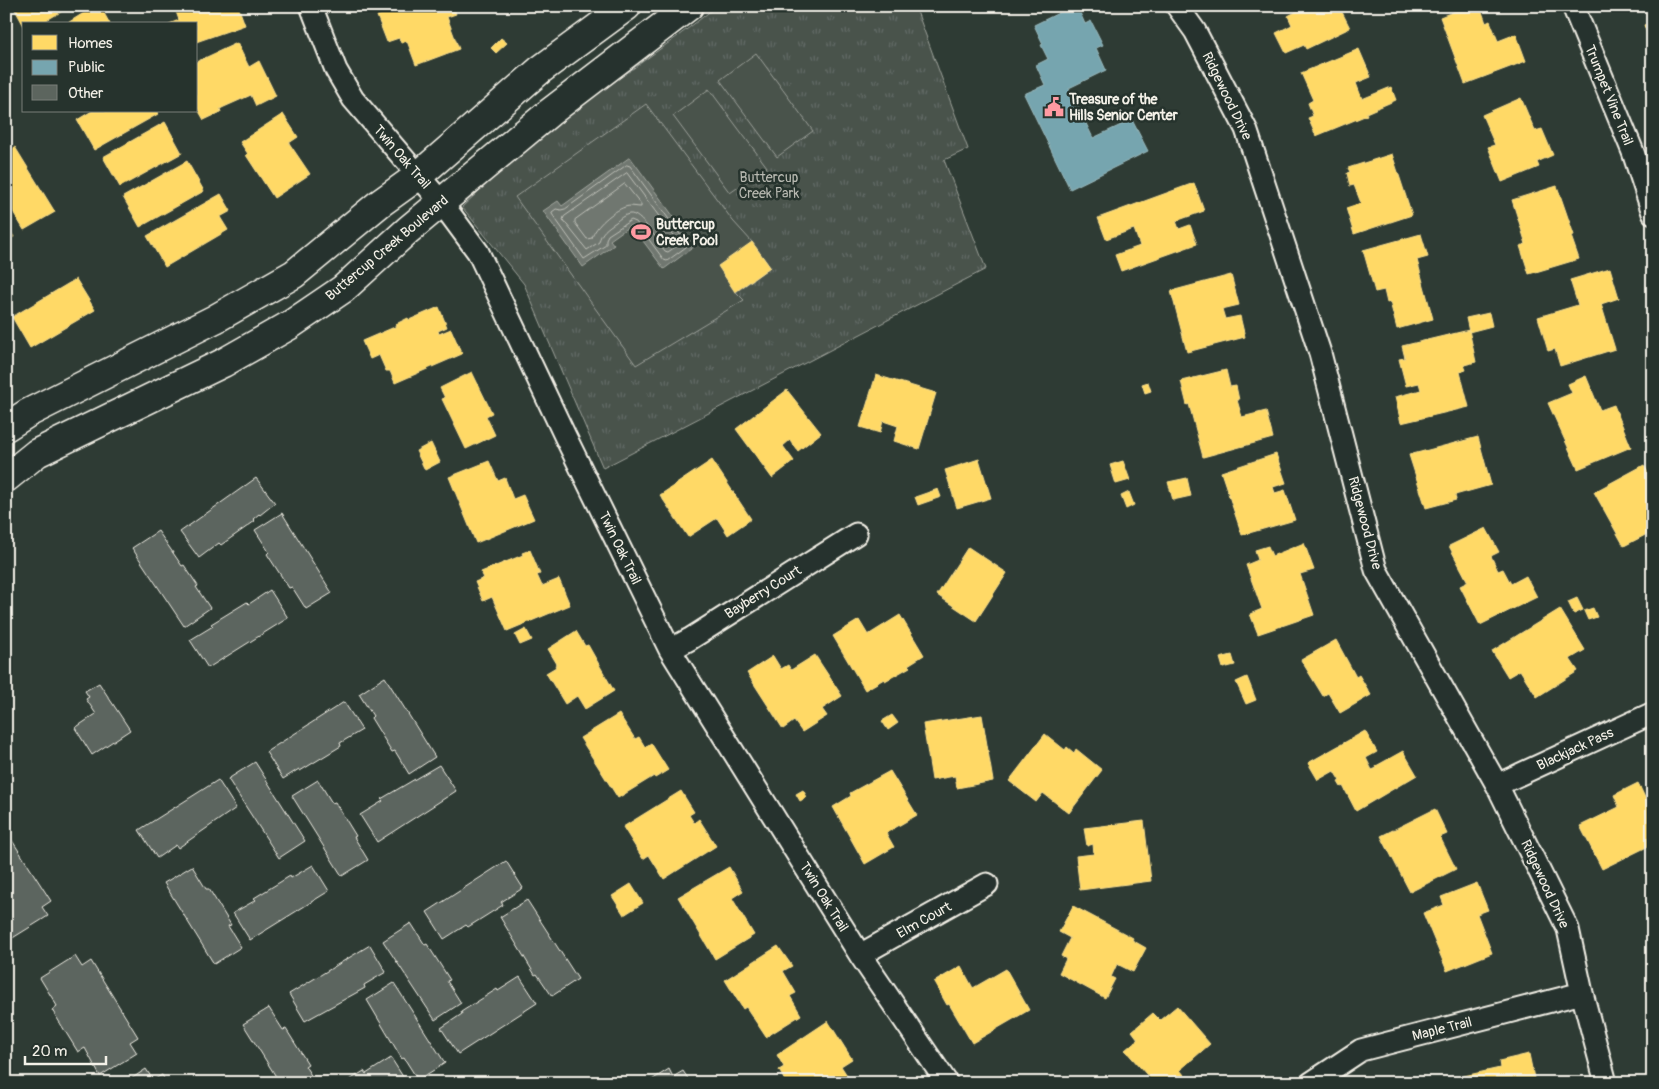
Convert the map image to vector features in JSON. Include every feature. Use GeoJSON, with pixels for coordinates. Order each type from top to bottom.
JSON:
{"type":"FeatureCollection","features":[{"type":"Feature","properties":{"kind":"street","name":"Twin Oak Trail"},"geometry":{"type":"LineString","coordinates":[[311,6],[336,70],[353,100],[441,202],[478,252],[565,436],[670,650],[860,956],[947,1083]]}},
{"type":"Feature","properties":{"kind":"street"},"geometry":{"type":"LineString","coordinates":[[6,427],[28,413],[215,319],[294,274],[379,204],[418,176],[540,70],[627,6]]}},
{"type":"Feature","properties":{"kind":"street","name":"Buttercup Creek Boulevard"},"geometry":{"type":"LineString","coordinates":[[6,478],[37,453],[223,363],[290,325],[342,289],[408,230],[549,113],[689,6]]}},
{"type":"Feature","properties":{"kind":"street","name":"Ridgewood Drive"},"geometry":{"type":"LineString","coordinates":[[1177,6],[1195,31],[1246,129],[1320,353],[1376,570],[1497,785],[1568,929],[1582,993],[1606,1083]]}},
{"type":"Feature","properties":{"kind":"street","name":"Trumpet Vine Trail"},"geometry":{"type":"LineString","coordinates":[[1573,6],[1633,152],[1653,212]]}},
{"type":"Feature","properties":{"kind":"street","name":"Bayberry Court"},"geometry":{"type":"LineString","coordinates":[[670,650],[856,534]]}},
{"type":"Feature","properties":{"kind":"street","name":"Blackjack Pass"},"geometry":{"type":"LineString","coordinates":[[1497,785],[1653,713]]}},
{"type":"Feature","properties":{"kind":"street","name":"Elm Court"},"geometry":{"type":"LineString","coordinates":[[860,956],[987,884]]}},
{"type":"Feature","properties":{"kind":"street","name":"Maple Trail"},"geometry":{"type":"LineString","coordinates":[[1311,1083],[1361,1050],[1582,993]]}},
{"type":"Feature","properties":{"kind":"green space","name":"Buttercup Creek Park"},"geometry":{"type":"Polygon","coordinates":[[[717,6],[915,6],[968,149],[944,160],[986,269],[603,468],[524,284],[462,207],[537,140],[717,6]]]}},
{"type":"Feature","properties":{"kind":"green space"},"geometry":{"type":"Polygon","coordinates":[[[756,53],[813,131],[777,157],[720,80],[756,53]]]}},
{"type":"Feature","properties":{"kind":"green space"},"geometry":{"type":"Polygon","coordinates":[[[709,89],[767,167],[730,193],[673,116],[709,89]]]}},
{"type":"Feature","properties":{"kind":"green space","name":"Buttercup Creek Pool"},"geometry":{"type":"Polygon","coordinates":[[[646,104],[733,221],[752,242],[770,267],[736,292],[744,300],[636,365],[515,197],[646,104]]]}},
{"type":"Feature","properties":{"kind":"water"},"geometry":{"type":"Polygon","coordinates":[[[630,157],[695,246],[664,269],[631,225],[610,240],[614,245],[583,267],[543,211],[558,201],[562,206],[630,157]]]}},
{"type":"Feature","properties":{"kind":"building: Homes"},"geometry":{"type":"Polygon","coordinates":[[[13,6],[71,6],[43,22],[22,22],[13,6]]]}},
{"type":"Feature","properties":{"kind":"building: Homes"},"geometry":{"type":"Polygon","coordinates":[[[95,6],[100,6],[109,22],[69,22],[95,6]]]}},
{"type":"Feature","properties":{"kind":"building: Homes"},"geometry":{"type":"Polygon","coordinates":[[[174,6],[238,6],[245,25],[198,41],[198,22],[174,22],[179,20],[174,6]]]}},
{"type":"Feature","properties":{"kind":"building: Homes"},"geometry":{"type":"Polygon","coordinates":[[[404,6],[453,6],[456,14],[447,17],[459,49],[416,65],[407,41],[401,43],[399,38],[387,42],[377,16],[404,6]]]}},
{"type":"Feature","properties":{"kind":"building: Homes"},"geometry":{"type":"Polygon","coordinates":[[[1297,6],[1339,6],[1350,28],[1306,49],[1304,45],[1286,53],[1276,33],[1292,25],[1288,16],[1299,10],[1297,6]]]}},
{"type":"Feature","properties":{"kind":"building: Homes"},"geometry":{"type":"Polygon","coordinates":[[[1468,6],[1480,6],[1486,23],[1490,21],[1498,41],[1516,34],[1526,61],[1465,84],[1440,17],[1468,6]]]}},
{"type":"Feature","properties":{"kind":"building: Homes"},"geometry":{"type":"Polygon","coordinates":[[[1653,22],[1653,48],[1644,25],[1653,22]]]}},
{"type":"Feature","properties":{"kind":"building: Homes"},"geometry":{"type":"Polygon","coordinates":[[[501,38],[507,43],[496,53],[491,48],[501,38]]]}},
{"type":"Feature","properties":{"kind":"building: Homes"},"geometry":{"type":"Polygon","coordinates":[[[237,43],[249,67],[259,61],[276,96],[256,106],[251,95],[220,109],[221,112],[204,120],[198,110],[198,61],[237,43]]]}},
{"type":"Feature","properties":{"kind":"building: Homes"},"geometry":{"type":"Polygon","coordinates":[[[1359,49],[1371,77],[1356,83],[1362,99],[1391,87],[1396,100],[1366,113],[1367,115],[1316,136],[1308,118],[1313,116],[1308,103],[1313,100],[1301,73],[1359,49]]]}},
{"type":"Feature","properties":{"kind":"building: Homes"},"geometry":{"type":"Polygon","coordinates":[[[1521,98],[1535,131],[1542,129],[1553,155],[1537,162],[1539,167],[1502,182],[1488,147],[1495,145],[1482,115],[1521,98]]]}},
{"type":"Feature","properties":{"kind":"building: Homes"},"geometry":{"type":"Polygon","coordinates":[[[90,112],[157,112],[158,114],[94,150],[77,120],[90,112]]]}},
{"type":"Feature","properties":{"kind":"building: Homes"},"geometry":{"type":"Polygon","coordinates":[[[283,114],[298,137],[289,143],[310,174],[274,198],[246,155],[248,154],[240,142],[283,114]]]}},
{"type":"Feature","properties":{"kind":"building: Homes"},"geometry":{"type":"Polygon","coordinates":[[[165,122],[182,153],[120,187],[103,157],[165,122]]]}},
{"type":"Feature","properties":{"kind":"building: Homes"},"geometry":{"type":"Polygon","coordinates":[[[15,147],[55,212],[24,230],[6,200],[6,153],[15,147]]]}},
{"type":"Feature","properties":{"kind":"building: Homes"},"geometry":{"type":"Polygon","coordinates":[[[1392,154],[1412,215],[1354,234],[1346,208],[1361,203],[1354,185],[1350,186],[1347,173],[1350,172],[1348,168],[1392,154]]]}},
{"type":"Feature","properties":{"kind":"building: Homes"},"geometry":{"type":"Polygon","coordinates":[[[187,161],[204,191],[140,227],[123,197],[187,161]]]}},
{"type":"Feature","properties":{"kind":"building: Homes"},"geometry":{"type":"Polygon","coordinates":[[[1194,183],[1204,211],[1176,221],[1179,229],[1190,225],[1197,244],[1121,271],[1115,255],[1140,246],[1134,229],[1106,239],[1098,218],[1194,183]]]}},
{"type":"Feature","properties":{"kind":"building: Homes"},"geometry":{"type":"Polygon","coordinates":[[[1557,186],[1574,235],[1571,236],[1579,259],[1529,274],[1520,246],[1526,244],[1512,200],[1557,186]]]}},
{"type":"Feature","properties":{"kind":"building: Homes"},"geometry":{"type":"Polygon","coordinates":[[[221,194],[231,211],[220,217],[228,230],[165,267],[147,236],[221,194]]]}},
{"type":"Feature","properties":{"kind":"building: Homes"},"geometry":{"type":"Polygon","coordinates":[[[6,223],[14,237],[6,241],[6,223]]]}},
{"type":"Feature","properties":{"kind":"building: Homes"},"geometry":{"type":"Polygon","coordinates":[[[1421,234],[1428,257],[1417,260],[1433,319],[1397,329],[1390,302],[1387,303],[1384,290],[1375,292],[1363,250],[1421,234]]]}},
{"type":"Feature","properties":{"kind":"building: Homes"},"geometry":{"type":"Polygon","coordinates":[[[752,242],[770,267],[735,292],[718,266],[752,242]]]}},
{"type":"Feature","properties":{"kind":"building: Homes"},"geometry":{"type":"Polygon","coordinates":[[[1610,268],[1619,298],[1601,304],[1615,349],[1560,366],[1555,349],[1548,351],[1538,317],[1578,305],[1570,280],[1610,268]]]}},
{"type":"Feature","properties":{"kind":"building: Homes"},"geometry":{"type":"Polygon","coordinates":[[[1231,275],[1239,305],[1222,309],[1225,319],[1240,316],[1245,337],[1187,352],[1171,291],[1231,275]]]}},
{"type":"Feature","properties":{"kind":"building: Homes"},"geometry":{"type":"Polygon","coordinates":[[[76,279],[95,310],[30,348],[12,317],[76,279]]]}},
{"type":"Feature","properties":{"kind":"building: Homes"},"geometry":{"type":"Polygon","coordinates":[[[439,307],[447,327],[438,331],[439,334],[451,329],[462,354],[395,383],[390,371],[386,371],[379,355],[370,359],[362,341],[397,326],[396,324],[408,318],[409,320],[439,307]]]}},
{"type":"Feature","properties":{"kind":"building: Homes"},"geometry":{"type":"Polygon","coordinates":[[[1489,313],[1492,326],[1469,332],[1466,318],[1489,313]]]}},
{"type":"Feature","properties":{"kind":"building: Homes"},"geometry":{"type":"Polygon","coordinates":[[[1469,330],[1476,362],[1464,365],[1466,370],[1460,372],[1469,407],[1401,423],[1395,397],[1421,390],[1419,383],[1406,386],[1399,359],[1405,358],[1402,346],[1469,330]]]}},
{"type":"Feature","properties":{"kind":"building: Homes"},"geometry":{"type":"Polygon","coordinates":[[[1226,370],[1230,387],[1236,386],[1239,400],[1237,400],[1242,417],[1266,411],[1273,438],[1203,457],[1181,381],[1226,370]]]}},
{"type":"Feature","properties":{"kind":"building: Homes"},"geometry":{"type":"Polygon","coordinates":[[[472,372],[492,413],[486,416],[495,435],[466,449],[442,399],[445,398],[440,388],[472,372]]]}},
{"type":"Feature","properties":{"kind":"building: Homes"},"geometry":{"type":"Polygon","coordinates":[[[876,375],[936,393],[919,449],[894,441],[898,426],[883,421],[880,433],[860,427],[876,375]]]}},
{"type":"Feature","properties":{"kind":"building: Homes"},"geometry":{"type":"Polygon","coordinates":[[[1586,376],[1600,410],[1614,405],[1631,447],[1578,469],[1548,403],[1572,393],[1568,384],[1586,376]]]}},
{"type":"Feature","properties":{"kind":"building: Homes"},"geometry":{"type":"Polygon","coordinates":[[[1148,382],[1151,391],[1145,393],[1142,384],[1148,382]]]}},
{"type":"Feature","properties":{"kind":"building: Homes"},"geometry":{"type":"Polygon","coordinates":[[[787,390],[821,433],[798,451],[790,440],[783,446],[794,461],[772,478],[736,429],[787,390]]]}},
{"type":"Feature","properties":{"kind":"building: Homes"},"geometry":{"type":"Polygon","coordinates":[[[1478,437],[1491,485],[1455,495],[1456,500],[1426,508],[1409,455],[1478,437]]]}},
{"type":"Feature","properties":{"kind":"building: Homes"},"geometry":{"type":"Polygon","coordinates":[[[431,443],[440,462],[425,470],[416,451],[431,443]]]}},
{"type":"Feature","properties":{"kind":"building: Homes"},"geometry":{"type":"Polygon","coordinates":[[[1276,454],[1286,483],[1273,487],[1275,493],[1285,490],[1295,520],[1242,535],[1221,472],[1276,454]]]}},
{"type":"Feature","properties":{"kind":"building: Homes"},"geometry":{"type":"Polygon","coordinates":[[[979,459],[991,498],[957,508],[945,470],[979,459]]]}},
{"type":"Feature","properties":{"kind":"building: Homes"},"geometry":{"type":"Polygon","coordinates":[[[712,460],[751,519],[728,535],[717,518],[688,537],[660,495],[712,460]]]}},
{"type":"Feature","properties":{"kind":"building: Homes"},"geometry":{"type":"Polygon","coordinates":[[[489,461],[498,481],[505,478],[513,499],[523,495],[534,519],[476,543],[449,477],[489,461]]]}},
{"type":"Feature","properties":{"kind":"building: Homes"},"geometry":{"type":"Polygon","coordinates":[[[1123,461],[1130,480],[1116,484],[1110,465],[1123,461]]]}},
{"type":"Feature","properties":{"kind":"building: Homes"},"geometry":{"type":"Polygon","coordinates":[[[1644,465],[1653,482],[1653,531],[1624,546],[1594,492],[1644,465]]]}},
{"type":"Feature","properties":{"kind":"building: Homes"},"geometry":{"type":"Polygon","coordinates":[[[1187,478],[1191,496],[1173,500],[1168,482],[1187,478]]]}},
{"type":"Feature","properties":{"kind":"building: Homes"},"geometry":{"type":"Polygon","coordinates":[[[938,489],[941,497],[918,505],[915,497],[938,489]]]}},
{"type":"Feature","properties":{"kind":"building: Homes"},"geometry":{"type":"Polygon","coordinates":[[[1129,492],[1134,505],[1126,509],[1121,496],[1129,492]]]}},
{"type":"Feature","properties":{"kind":"building: Homes"},"geometry":{"type":"Polygon","coordinates":[[[1486,528],[1499,552],[1491,556],[1498,571],[1503,569],[1511,584],[1526,576],[1537,597],[1480,625],[1460,586],[1468,582],[1449,546],[1486,528]]]}},
{"type":"Feature","properties":{"kind":"building: Homes"},"geometry":{"type":"Polygon","coordinates":[[[1304,543],[1314,570],[1300,574],[1314,615],[1258,634],[1250,614],[1262,609],[1246,565],[1258,560],[1255,550],[1268,546],[1272,556],[1304,543]]]}},
{"type":"Feature","properties":{"kind":"building: Homes"},"geometry":{"type":"Polygon","coordinates":[[[968,547],[1007,573],[976,621],[937,595],[968,547]]]}},
{"type":"Feature","properties":{"kind":"building: Homes"},"geometry":{"type":"Polygon","coordinates":[[[530,550],[540,574],[537,575],[542,586],[559,579],[570,605],[507,631],[492,597],[483,601],[475,582],[484,578],[481,572],[523,555],[522,553],[530,550]]]}},
{"type":"Feature","properties":{"kind":"building: Homes"},"geometry":{"type":"Polygon","coordinates":[[[1577,598],[1583,610],[1574,614],[1568,602],[1577,598]]]}},
{"type":"Feature","properties":{"kind":"building: Homes"},"geometry":{"type":"Polygon","coordinates":[[[1593,608],[1597,617],[1588,620],[1584,611],[1593,608]]]}},
{"type":"Feature","properties":{"kind":"building: Homes"},"geometry":{"type":"Polygon","coordinates":[[[1560,609],[1585,650],[1570,659],[1578,671],[1537,697],[1520,670],[1508,677],[1492,651],[1560,609]]]}},
{"type":"Feature","properties":{"kind":"building: Homes"},"geometry":{"type":"Polygon","coordinates":[[[900,615],[924,655],[908,665],[910,667],[865,690],[833,636],[859,620],[868,635],[900,615]]]}},
{"type":"Feature","properties":{"kind":"building: Homes"},"geometry":{"type":"Polygon","coordinates":[[[526,629],[532,640],[520,645],[515,635],[526,629]]]}},
{"type":"Feature","properties":{"kind":"building: Homes"},"geometry":{"type":"Polygon","coordinates":[[[576,631],[585,646],[588,645],[614,691],[585,709],[577,696],[565,704],[546,673],[556,667],[555,665],[557,664],[548,649],[576,631]]]}},
{"type":"Feature","properties":{"kind":"building: Homes"},"geometry":{"type":"Polygon","coordinates":[[[1336,640],[1356,677],[1359,675],[1371,695],[1340,713],[1328,693],[1323,696],[1301,660],[1336,640]]]}},
{"type":"Feature","properties":{"kind":"building: Homes"},"geometry":{"type":"Polygon","coordinates":[[[815,655],[842,696],[822,709],[827,716],[802,732],[794,721],[783,729],[747,673],[773,656],[781,669],[788,665],[791,670],[815,655]]]}},
{"type":"Feature","properties":{"kind":"building: Homes"},"geometry":{"type":"Polygon","coordinates":[[[1232,655],[1235,665],[1223,668],[1220,658],[1232,655]]]}},
{"type":"Feature","properties":{"kind":"building: Homes"},"geometry":{"type":"Polygon","coordinates":[[[1247,677],[1256,700],[1246,704],[1236,682],[1247,677]]]}},
{"type":"Feature","properties":{"kind":"building: Homes"},"geometry":{"type":"Polygon","coordinates":[[[619,714],[635,739],[639,737],[645,747],[651,743],[668,770],[655,778],[654,776],[618,798],[580,738],[619,714]]]}},
{"type":"Feature","properties":{"kind":"building: Homes"},"geometry":{"type":"Polygon","coordinates":[[[892,715],[898,723],[888,730],[882,721],[892,715]]]}},
{"type":"Feature","properties":{"kind":"building: Homes"},"geometry":{"type":"Polygon","coordinates":[[[982,715],[993,781],[957,788],[955,776],[932,780],[923,724],[982,715]]]}},
{"type":"Feature","properties":{"kind":"building: Homes"},"geometry":{"type":"Polygon","coordinates":[[[1365,731],[1377,752],[1366,758],[1372,770],[1403,751],[1417,775],[1356,811],[1343,786],[1341,787],[1338,782],[1340,781],[1334,771],[1318,780],[1308,763],[1365,731]]]}},
{"type":"Feature","properties":{"kind":"building: Homes"},"geometry":{"type":"Polygon","coordinates":[[[1045,734],[1065,750],[1067,747],[1074,753],[1076,749],[1102,770],[1069,813],[1043,793],[1036,802],[1009,781],[1045,734]]]}},
{"type":"Feature","properties":{"kind":"building: Homes"},"geometry":{"type":"Polygon","coordinates":[[[890,771],[917,815],[886,833],[894,847],[865,864],[833,807],[851,796],[850,793],[890,771]]]}},
{"type":"Feature","properties":{"kind":"building: Homes"},"geometry":{"type":"Polygon","coordinates":[[[1638,783],[1653,814],[1653,844],[1602,869],[1580,826],[1619,807],[1614,795],[1638,783]]]}},
{"type":"Feature","properties":{"kind":"building: Homes"},"geometry":{"type":"Polygon","coordinates":[[[803,790],[807,797],[800,801],[796,794],[803,790]]]}},
{"type":"Feature","properties":{"kind":"building: Homes"},"geometry":{"type":"Polygon","coordinates":[[[681,791],[694,812],[689,815],[694,823],[699,819],[716,846],[664,879],[649,855],[643,859],[623,827],[681,791]]]}},
{"type":"Feature","properties":{"kind":"building: Homes"},"geometry":{"type":"Polygon","coordinates":[[[1435,809],[1447,834],[1440,837],[1456,869],[1410,892],[1381,836],[1435,809]]]}},
{"type":"Feature","properties":{"kind":"building: Homes"},"geometry":{"type":"Polygon","coordinates":[[[1144,821],[1151,881],[1080,890],[1076,856],[1094,854],[1093,844],[1087,846],[1084,828],[1144,821]]]}},
{"type":"Feature","properties":{"kind":"building: Homes"},"geometry":{"type":"Polygon","coordinates":[[[729,867],[743,891],[732,898],[754,935],[715,959],[678,897],[729,867]]]}},
{"type":"Feature","properties":{"kind":"building: Homes"},"geometry":{"type":"Polygon","coordinates":[[[1477,883],[1488,910],[1477,914],[1492,953],[1447,971],[1423,913],[1444,905],[1441,897],[1477,883]]]}},
{"type":"Feature","properties":{"kind":"building: Homes"},"geometry":{"type":"Polygon","coordinates":[[[631,884],[643,903],[624,915],[612,896],[631,884]]]}},
{"type":"Feature","properties":{"kind":"building: Homes"},"geometry":{"type":"Polygon","coordinates":[[[1073,906],[1133,938],[1132,940],[1146,948],[1133,972],[1117,964],[1111,977],[1115,979],[1105,998],[1059,973],[1066,959],[1061,956],[1070,938],[1059,932],[1073,906]]]}},
{"type":"Feature","properties":{"kind":"building: Homes"},"geometry":{"type":"Polygon","coordinates":[[[778,946],[792,966],[783,971],[796,993],[790,996],[801,1015],[766,1037],[746,1007],[743,1009],[725,980],[778,946]]]}},
{"type":"Feature","properties":{"kind":"building: Homes"},"geometry":{"type":"Polygon","coordinates":[[[961,966],[973,988],[1006,969],[1029,1010],[972,1043],[934,982],[961,966]]]}},
{"type":"Feature","properties":{"kind":"building: Homes"},"geometry":{"type":"Polygon","coordinates":[[[1177,1006],[1210,1044],[1180,1070],[1189,1081],[1187,1083],[1154,1083],[1125,1050],[1138,1039],[1132,1031],[1153,1013],[1160,1020],[1177,1006]]]}},
{"type":"Feature","properties":{"kind":"building: Homes"},"geometry":{"type":"Polygon","coordinates":[[[828,1021],[852,1059],[841,1066],[852,1083],[786,1083],[779,1070],[784,1067],[777,1055],[828,1021]]]}},
{"type":"Feature","properties":{"kind":"building: Homes"},"geometry":{"type":"Polygon","coordinates":[[[1529,1054],[1535,1083],[1465,1083],[1464,1076],[1500,1068],[1499,1061],[1529,1054]]]}},
{"type":"Feature","properties":{"kind":"building: Public","name":"Treasure of the Hills Senior Center"},"geometry":{"type":"Polygon","coordinates":[[[1073,6],[1077,6],[1085,24],[1091,21],[1103,45],[1096,48],[1106,70],[1069,88],[1093,138],[1132,120],[1148,151],[1070,189],[1024,94],[1045,85],[1036,65],[1048,59],[1034,25],[1073,6]]]}},
{"type":"Feature","properties":{"kind":"building: Other"},"geometry":{"type":"Polygon","coordinates":[[[256,478],[275,503],[253,519],[255,521],[199,558],[180,532],[256,478]]]}},
{"type":"Feature","properties":{"kind":"building: Other"},"geometry":{"type":"Polygon","coordinates":[[[282,513],[332,593],[306,609],[292,587],[289,588],[267,554],[269,552],[255,530],[282,513]]]}},
{"type":"Feature","properties":{"kind":"building: Other"},"geometry":{"type":"Polygon","coordinates":[[[158,531],[182,566],[184,565],[210,608],[184,626],[132,548],[158,531]]]}},
{"type":"Feature","properties":{"kind":"building: Other"},"geometry":{"type":"Polygon","coordinates":[[[270,590],[288,618],[208,668],[190,640],[213,626],[211,624],[247,602],[249,604],[270,590]]]}},
{"type":"Feature","properties":{"kind":"building: Other"},"geometry":{"type":"Polygon","coordinates":[[[385,677],[435,757],[409,774],[395,751],[392,752],[359,694],[385,677]]]}},
{"type":"Feature","properties":{"kind":"building: Other"},"geometry":{"type":"Polygon","coordinates":[[[99,683],[130,730],[92,755],[75,728],[96,714],[86,699],[89,697],[85,691],[99,683]]]}},
{"type":"Feature","properties":{"kind":"building: Other"},"geometry":{"type":"Polygon","coordinates":[[[344,702],[362,730],[340,743],[341,746],[283,779],[266,752],[344,702]]]}},
{"type":"Feature","properties":{"kind":"building: Other"},"geometry":{"type":"Polygon","coordinates":[[[255,762],[305,841],[279,858],[228,779],[255,762]]]}},
{"type":"Feature","properties":{"kind":"building: Other"},"geometry":{"type":"Polygon","coordinates":[[[439,765],[456,791],[377,842],[360,815],[383,801],[381,799],[439,765]]]}},
{"type":"Feature","properties":{"kind":"building: Other"},"geometry":{"type":"Polygon","coordinates":[[[218,780],[236,808],[178,848],[176,845],[157,858],[139,830],[218,780]]]}},
{"type":"Feature","properties":{"kind":"building: Other"},"geometry":{"type":"Polygon","coordinates":[[[318,780],[332,803],[335,802],[368,860],[342,876],[292,796],[318,780]]]}},
{"type":"Feature","properties":{"kind":"building: Other"},"geometry":{"type":"Polygon","coordinates":[[[6,831],[51,901],[42,907],[48,916],[11,939],[6,932],[6,831]]]}},
{"type":"Feature","properties":{"kind":"building: Other"},"geometry":{"type":"Polygon","coordinates":[[[506,861],[523,888],[501,902],[503,905],[468,927],[466,925],[444,939],[427,912],[506,861]]]}},
{"type":"Feature","properties":{"kind":"building: Other"},"geometry":{"type":"Polygon","coordinates":[[[313,865],[329,891],[250,940],[233,913],[256,900],[254,898],[290,876],[291,878],[313,865]]]}},
{"type":"Feature","properties":{"kind":"building: Other"},"geometry":{"type":"Polygon","coordinates":[[[192,866],[231,925],[228,926],[241,947],[214,964],[164,883],[192,866]]]}},
{"type":"Feature","properties":{"kind":"building: Other"},"geometry":{"type":"Polygon","coordinates":[[[527,900],[578,979],[552,996],[537,974],[535,975],[500,917],[527,900]]]}},
{"type":"Feature","properties":{"kind":"building: Other"},"geometry":{"type":"Polygon","coordinates":[[[411,923],[450,980],[447,981],[461,1003],[435,1020],[383,941],[411,923]]]}},
{"type":"Feature","properties":{"kind":"building: Other"},"geometry":{"type":"Polygon","coordinates":[[[370,945],[386,972],[364,985],[365,988],[305,1021],[289,994],[370,945]]]}},
{"type":"Feature","properties":{"kind":"building: Other"},"geometry":{"type":"Polygon","coordinates":[[[75,956],[82,967],[91,961],[138,1037],[130,1042],[137,1053],[100,1076],[85,1048],[78,1052],[52,1010],[57,1006],[40,978],[75,956]]]}},
{"type":"Feature","properties":{"kind":"building: Other"},"geometry":{"type":"Polygon","coordinates":[[[520,977],[537,1003],[458,1054],[441,1028],[462,1014],[461,1012],[520,977]]]}},
{"type":"Feature","properties":{"kind":"building: Other"},"geometry":{"type":"Polygon","coordinates":[[[394,983],[445,1063],[418,1080],[404,1058],[402,1059],[367,1000],[394,983]]]}},
{"type":"Feature","properties":{"kind":"building: Other"},"geometry":{"type":"Polygon","coordinates":[[[269,1008],[283,1030],[286,1029],[308,1064],[305,1066],[316,1083],[280,1083],[243,1024],[269,1008]]]}},
{"type":"Feature","properties":{"kind":"building: Other"},"geometry":{"type":"Polygon","coordinates":[[[391,1058],[407,1083],[345,1083],[364,1071],[366,1074],[391,1058]]]}},
{"type":"Feature","properties":{"kind":"building: Other"},"geometry":{"type":"Polygon","coordinates":[[[146,1069],[153,1080],[162,1075],[167,1083],[125,1083],[146,1069]]]}},
{"type":"Feature","properties":{"kind":"building: Other"},"geometry":{"type":"Polygon","coordinates":[[[669,1069],[673,1077],[683,1071],[691,1083],[647,1083],[669,1069]]]}},
{"type":"Feature","properties":{"kind":"place","name":"Treasure of the Hills Senior Center"},"geometry":{"type":"Point","coordinates":[1054,107]}},
{"type":"Feature","properties":{"kind":"place","name":"Buttercup Creek Pool"},"geometry":{"type":"Point","coordinates":[641,232]}}]}
